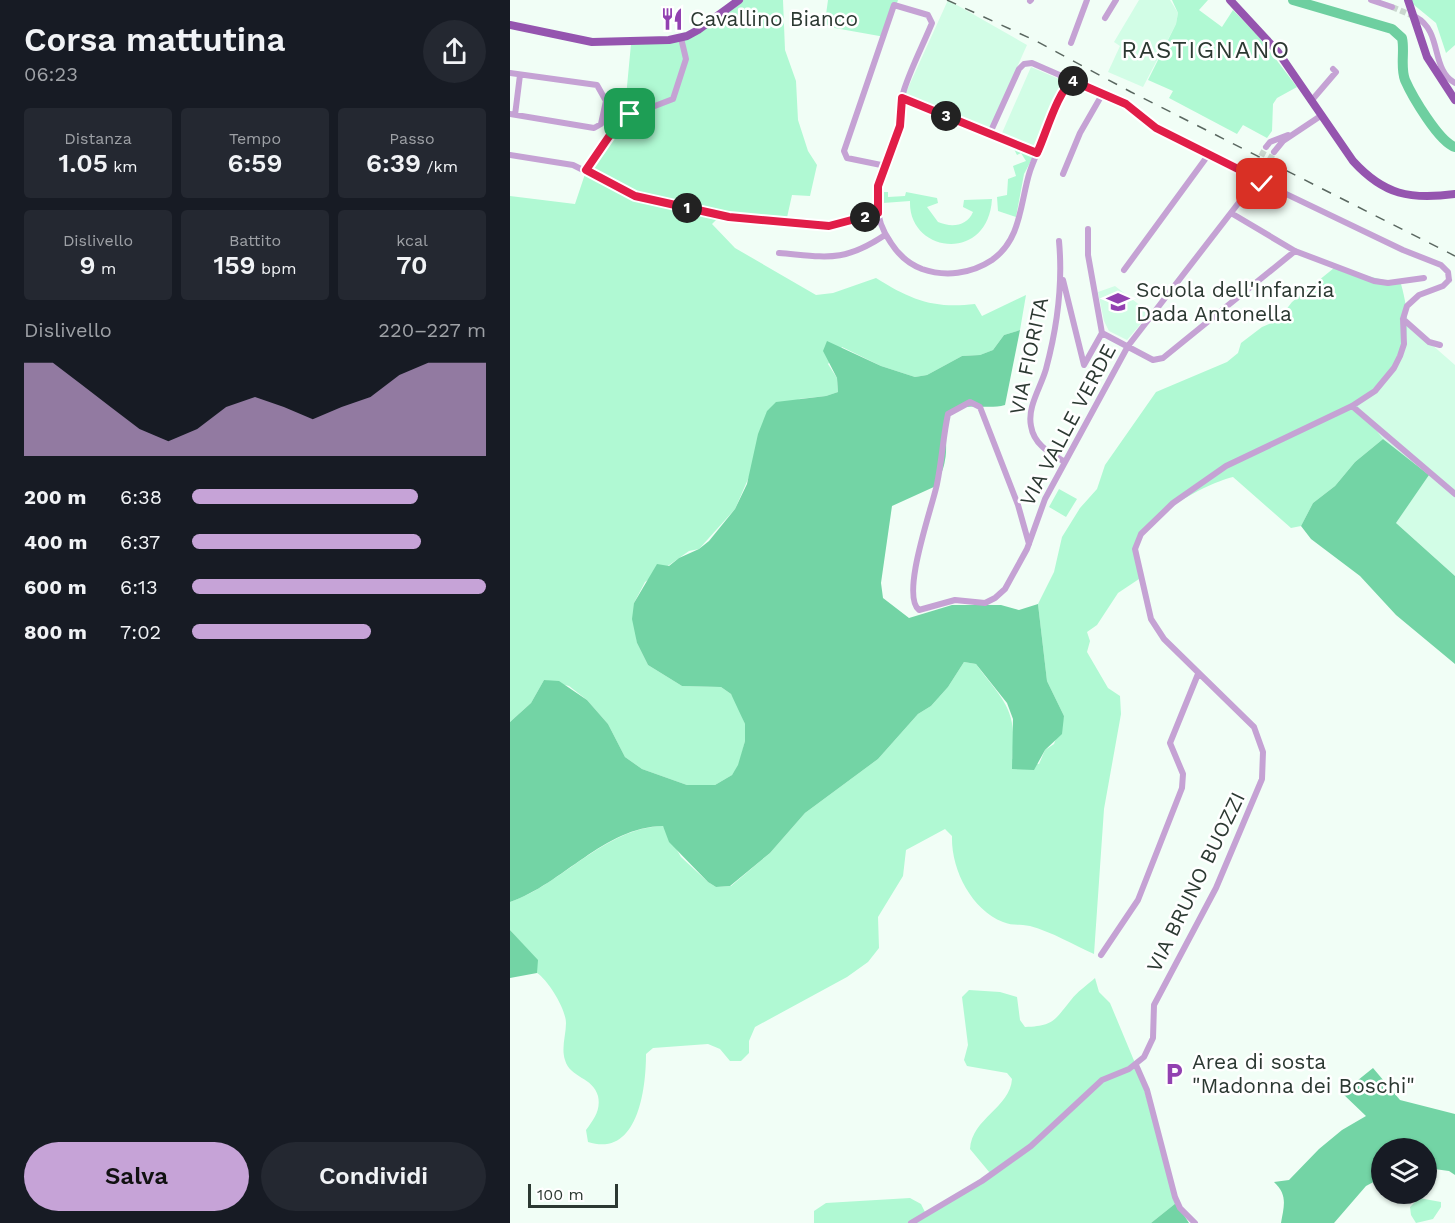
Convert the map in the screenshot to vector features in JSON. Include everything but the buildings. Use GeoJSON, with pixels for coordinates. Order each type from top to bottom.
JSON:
{"type":"FeatureCollection","features":[{"type":"Feature","properties":{"kind":"main road"},"geometry":{"type":"LineString","coordinates":[[510,25],[592,42],[681,38],[698,30],[739,0]]}},
{"type":"Feature","properties":{"kind":"main road"},"geometry":{"type":"LineString","coordinates":[[1230,0],[1268,39],[1353,161],[1378,184],[1393,192],[1412,196],[1455,194]]}},
{"type":"Feature","properties":{"kind":"main road"},"geometry":{"type":"LineString","coordinates":[[1408,0],[1427,57],[1455,100]]}},
{"type":"Feature","properties":{"kind":"street"},"geometry":{"type":"LineString","coordinates":[[908,9],[910,0]]}},
{"type":"Feature","properties":{"kind":"street"},"geometry":{"type":"LineString","coordinates":[[1071,43],[1087,0]]}},
{"type":"Feature","properties":{"kind":"street"},"geometry":{"type":"LineString","coordinates":[[1105,18],[1116,0]]}},
{"type":"Feature","properties":{"kind":"street"},"geometry":{"type":"LineString","coordinates":[[1371,0],[1392,7]]}},
{"type":"Feature","properties":{"kind":"street"},"geometry":{"type":"LineString","coordinates":[[886,166],[847,158],[844,151],[894,5],[928,15],[932,23],[902,98],[900,126],[878,190],[878,213],[885,235],[902,256],[922,269],[959,273],[986,264],[1000,254],[1015,232],[1027,180],[1037,153],[1060,99],[1068,83],[1073,81]]}},
{"type":"Feature","properties":{"kind":"street"},"geometry":{"type":"LineString","coordinates":[[1416,17],[1425,23],[1437,45],[1442,73],[1455,83]]}},
{"type":"Feature","properties":{"kind":"street"},"geometry":{"type":"LineString","coordinates":[[586,170],[621,119],[673,99],[686,59],[681,38]]}},
{"type":"Feature","properties":{"kind":"street"},"geometry":{"type":"LineString","coordinates":[[990,134],[1019,69],[1024,64],[1032,63],[1103,93],[1136,109],[1156,128],[1251,173],[1257,180],[1403,250],[1441,265],[1452,280],[1414,298],[1405,310],[1403,319],[1429,342],[1440,345]]}},
{"type":"Feature","properties":{"kind":"street"},"geometry":{"type":"LineString","coordinates":[[1312,100],[1336,72],[1333,69]]}},
{"type":"Feature","properties":{"kind":"street"},"geometry":{"type":"LineString","coordinates":[[510,73],[597,86],[606,101],[602,124],[594,128],[512,115],[520,75]]}},
{"type":"Feature","properties":{"kind":"street"},"geometry":{"type":"LineString","coordinates":[[1063,174],[1080,133],[1103,93]]}},
{"type":"Feature","properties":{"kind":"street"},"geometry":{"type":"LineString","coordinates":[[902,98],[1037,153]]}},
{"type":"Feature","properties":{"kind":"street"},"geometry":{"type":"LineString","coordinates":[[1266,147],[1277,138],[1294,132],[1322,115]]}},
{"type":"Feature","properties":{"kind":"street"},"geometry":{"type":"LineString","coordinates":[[1274,152],[1294,132]]}},
{"type":"Feature","properties":{"kind":"street"},"geometry":{"type":"LineString","coordinates":[[1124,270],[1209,154]]}},
{"type":"Feature","properties":{"kind":"street"},"geometry":{"type":"LineString","coordinates":[[510,155],[573,165],[635,196],[729,217],[829,226],[878,213]]}},
{"type":"Feature","properties":{"kind":"street"},"geometry":{"type":"LineString","coordinates":[[1251,173],[1257,164]]}},
{"type":"Feature","properties":{"kind":"street","name":"VIA VALLE VERDE"},"geometry":{"type":"LineString","coordinates":[[1029,544],[1018,505],[980,407],[974,402],[966,403],[948,414],[937,486],[918,550],[914,606],[922,610],[955,600],[979,603],[990,601],[1009,583],[1029,544],[1045,499],[1128,346],[1264,168]]}},
{"type":"Feature","properties":{"kind":"street"},"geometry":{"type":"LineString","coordinates":[[1251,173],[1257,180]]}},
{"type":"Feature","properties":{"kind":"street"},"geometry":{"type":"LineString","coordinates":[[1231,213],[1295,251],[1380,283],[1424,278]]}},
{"type":"Feature","properties":{"kind":"street"},"geometry":{"type":"LineString","coordinates":[[1062,273],[1084,365],[1102,333],[1088,255],[1088,229]]}},
{"type":"Feature","properties":{"kind":"street"},"geometry":{"type":"LineString","coordinates":[[779,253],[848,255],[866,248],[885,235]]}},
{"type":"Feature","properties":{"kind":"street","name":"VIA FIORITA"},"geometry":{"type":"LineString","coordinates":[[1059,242],[1062,273],[1046,370],[1030,418],[1032,430],[1040,445],[1065,462]]}},
{"type":"Feature","properties":{"kind":"street"},"geometry":{"type":"LineString","coordinates":[[1102,333],[1158,360],[1295,251]]}},
{"type":"Feature","properties":{"kind":"street","name":"VIA BRUNO BUOZZI"},"geometry":{"type":"LineString","coordinates":[[1136,1065],[1151,1044],[1154,1005],[1216,888],[1264,771],[1260,742],[1254,727],[1164,639],[1151,619],[1135,549],[1141,534],[1173,503],[1226,466],[1352,406],[1375,391],[1394,368],[1403,349],[1403,319]]}},
{"type":"Feature","properties":{"kind":"street"},"geometry":{"type":"LineString","coordinates":[[1352,406],[1455,494]]}},
{"type":"Feature","properties":{"kind":"street"},"geometry":{"type":"LineString","coordinates":[[1101,955],[1142,891],[1182,788],[1183,774],[1170,743],[1198,674]]}},
{"type":"Feature","properties":{"kind":"street"},"geometry":{"type":"LineString","coordinates":[[911,1223],[982,1181],[1031,1146],[1102,1080],[1136,1065],[1147,1090],[1175,1197],[1180,1208],[1195,1223]]}},
{"type":"Feature","properties":{"kind":"shaded area"},"geometry":{"type":"Polygon","coordinates":[[[948,0],[1027,45],[989,130],[903,99],[948,0]]]}},
{"type":"Feature","properties":{"kind":"shaded area"},"geometry":{"type":"Polygon","coordinates":[[[1139,0],[1170,0],[1178,13],[1176,24],[1143,87],[1108,72],[1120,46],[1114,42],[1139,0]]]}},
{"type":"Feature","properties":{"kind":"shaded area"},"geometry":{"type":"Polygon","coordinates":[[[1031,67],[1066,82],[1037,148],[1002,133],[1031,67]]]}},
{"type":"Feature","properties":{"kind":"shaded area","name":"Scuola dell'Infanzia Dada Antonella"},"geometry":{"type":"Polygon","coordinates":[[[1115,286],[1150,313],[1127,340],[1109,331],[1104,321],[1098,292],[1115,286]]]}},
{"type":"Feature","properties":{"kind":"shaded area"},"geometry":{"type":"Polygon","coordinates":[[[1406,322],[1455,365],[1455,576],[1396,523],[1429,475],[1383,439],[1356,404],[1406,346],[1406,322]]]}},
{"type":"Feature","properties":{"kind":"green space"},"geometry":{"type":"Polygon","coordinates":[[[741,0],[783,0],[785,50],[796,81],[798,120],[808,151],[817,165],[810,196],[792,195],[786,222],[721,215],[712,224],[735,248],[816,295],[833,293],[876,278],[900,292],[923,301],[947,305],[975,304],[982,316],[1026,295],[1020,330],[1004,335],[993,350],[980,355],[962,356],[927,375],[915,377],[881,366],[842,347],[828,364],[837,378],[838,392],[826,396],[799,399],[752,470],[735,509],[699,549],[689,551],[645,582],[634,603],[637,643],[648,665],[682,686],[721,687],[731,694],[745,724],[745,741],[739,765],[732,775],[715,785],[687,785],[642,769],[625,757],[608,724],[587,700],[569,686],[544,680],[531,703],[510,722],[510,196],[575,204],[591,156],[626,97],[631,44],[688,35],[741,0]]]}},
{"type":"Feature","properties":{"kind":"green space"},"geometry":{"type":"Polygon","coordinates":[[[828,0],[898,0],[885,37],[829,27],[825,22],[828,0]]]}},
{"type":"Feature","properties":{"kind":"green space"},"geometry":{"type":"Polygon","coordinates":[[[1172,0],[1208,0],[1199,10],[1222,27],[1233,10],[1259,37],[1297,87],[1277,98],[1273,104],[1272,131],[1267,138],[1243,125],[1237,134],[1169,98],[1173,91],[1148,80],[1176,24],[1178,13],[1172,0]]]}},
{"type":"Feature","properties":{"kind":"green space"},"geometry":{"type":"Polygon","coordinates":[[[1408,0],[1455,0],[1455,45],[1446,53],[1436,23],[1408,0]]]}},
{"type":"Feature","properties":{"kind":"green space"},"geometry":{"type":"Polygon","coordinates":[[[1014,149],[1033,157],[1024,174],[1016,217],[998,211],[997,197],[1007,195],[1008,179],[1016,176],[1013,166],[1026,161],[1021,153],[1017,155],[1014,149]]]}},
{"type":"Feature","properties":{"kind":"green space"},"geometry":{"type":"Polygon","coordinates":[[[884,192],[888,192],[888,197],[905,196],[906,192],[937,198],[938,203],[927,207],[938,222],[949,225],[963,223],[973,212],[963,207],[964,200],[992,199],[987,220],[977,234],[964,242],[949,244],[934,240],[921,232],[913,219],[910,201],[883,203],[884,192]]]}},
{"type":"Feature","properties":{"kind":"green space"},"geometry":{"type":"Polygon","coordinates":[[[1334,268],[1401,284],[1407,323],[1406,339],[1401,353],[1384,378],[1356,404],[1383,439],[1355,462],[1335,486],[1313,503],[1301,526],[1291,528],[1233,477],[1208,486],[1178,502],[1144,533],[1138,552],[1142,577],[1118,593],[1097,625],[1087,632],[1090,641],[1087,652],[1108,688],[1120,696],[1121,714],[1104,809],[1094,954],[1030,926],[1003,922],[981,908],[959,874],[952,836],[945,829],[906,850],[903,876],[878,917],[879,948],[868,962],[847,977],[755,1027],[749,1041],[749,1053],[741,1061],[730,1061],[720,1049],[708,1044],[653,1048],[646,1054],[641,1101],[636,1117],[628,1130],[618,1140],[605,1144],[588,1142],[586,1130],[598,1110],[598,1096],[591,1085],[572,1071],[565,1060],[563,1051],[566,1023],[563,1010],[551,988],[537,973],[537,960],[510,930],[510,902],[548,883],[622,836],[642,829],[663,826],[681,857],[708,882],[716,887],[731,886],[770,853],[805,813],[878,759],[918,714],[931,706],[948,687],[964,662],[976,664],[1006,706],[1013,728],[1012,759],[1039,764],[1045,750],[1054,744],[1064,716],[1047,681],[1038,604],[1054,572],[1062,537],[1080,508],[1097,489],[1105,465],[1156,392],[1227,362],[1238,353],[1241,343],[1262,327],[1278,320],[1292,302],[1334,268]]]}},
{"type":"Feature","properties":{"kind":"green space"},"geometry":{"type":"Polygon","coordinates":[[[1020,330],[1005,405],[963,407],[956,410],[948,421],[943,470],[936,486],[892,506],[881,583],[883,598],[909,618],[952,605],[1001,605],[1019,610],[1038,604],[1047,681],[1064,716],[1062,734],[1045,750],[1034,770],[1012,769],[1013,719],[1007,703],[976,664],[964,662],[948,687],[931,706],[918,714],[878,759],[805,813],[770,853],[730,886],[716,887],[708,882],[669,842],[663,826],[642,829],[622,836],[548,883],[510,902],[510,722],[531,703],[544,680],[559,681],[587,700],[608,724],[625,757],[642,769],[687,785],[715,785],[732,775],[738,765],[745,741],[745,724],[731,694],[721,687],[682,686],[648,665],[637,643],[632,619],[634,603],[657,564],[669,566],[679,558],[699,549],[709,541],[735,509],[747,484],[758,434],[767,411],[776,402],[826,396],[838,392],[837,378],[823,351],[827,341],[881,366],[915,377],[927,375],[962,356],[980,355],[993,350],[1004,335],[1020,330]]]}},
{"type":"Feature","properties":{"kind":"green space"},"geometry":{"type":"Polygon","coordinates":[[[1383,439],[1429,475],[1396,523],[1455,576],[1455,664],[1396,615],[1360,576],[1311,539],[1301,526],[1313,503],[1335,486],[1355,462],[1383,439]]]}},
{"type":"Feature","properties":{"kind":"green space"},"geometry":{"type":"Polygon","coordinates":[[[1059,489],[1077,499],[1066,517],[1049,507],[1059,489]]]}},
{"type":"Feature","properties":{"kind":"green space"},"geometry":{"type":"Polygon","coordinates":[[[510,930],[538,960],[537,973],[510,978],[510,930]]]}},
{"type":"Feature","properties":{"kind":"green space"},"geometry":{"type":"Polygon","coordinates":[[[1095,978],[1099,992],[1110,1003],[1140,1075],[1176,1203],[1151,1223],[814,1223],[814,1211],[826,1203],[910,1198],[921,1204],[926,1214],[990,1173],[970,1149],[972,1138],[977,1129],[1005,1098],[1012,1079],[1007,1073],[967,1066],[964,1060],[968,1045],[962,997],[969,990],[1000,992],[1017,997],[1020,1020],[1025,1027],[1042,1025],[1052,1021],[1076,994],[1095,978]]]}},
{"type":"Feature","properties":{"kind":"green space"},"geometry":{"type":"Polygon","coordinates":[[[1373,1068],[1400,1100],[1455,1114],[1455,1175],[1449,1171],[1437,1169],[1437,1138],[1371,1138],[1371,1183],[1366,1186],[1334,1223],[1281,1223],[1283,1196],[1274,1182],[1289,1180],[1319,1149],[1342,1130],[1366,1116],[1342,1093],[1373,1068]]]}},
{"type":"Feature","properties":{"kind":"green space"},"geometry":{"type":"Polygon","coordinates":[[[1441,1202],[1441,1207],[1433,1219],[1416,1223],[1411,1215],[1410,1207],[1413,1204],[1441,1202]]]}},
{"type":"Feature","properties":{"kind":"green space"},"geometry":{"type":"Polygon","coordinates":[[[1176,1203],[1189,1223],[1151,1223],[1176,1203]]]}},
{"type":"Feature","properties":{"kind":"waterway"},"geometry":{"type":"LineString","coordinates":[[1293,0],[1392,29],[1402,38],[1405,80],[1434,128],[1441,137],[1455,147]]}},
{"type":"Feature","properties":{"kind":"tunnel"},"geometry":{"type":"LineString","coordinates":[[1392,7],[1416,17]]}},
{"type":"Feature","properties":{"kind":"tunnel"},"geometry":{"type":"LineString","coordinates":[[1257,164],[1266,147]]}},
{"type":"Feature","properties":{"kind":"tunnel"},"geometry":{"type":"LineString","coordinates":[[1265,168],[1274,152]]}},
{"type":"Feature","properties":{"kind":"railway"},"geometry":{"type":"LineString","coordinates":[[947,0],[1036,41],[1131,92],[1455,256]]}},
{"type":"Feature","properties":{"kind":"place","name":"Cavallino Bianco"},"geometry":{"type":"Point","coordinates":[672,19]}},
{"type":"Feature","properties":{"kind":"place","name":"Scuola dell'Infanzia Dada Antonella"},"geometry":{"type":"Point","coordinates":[1118,302]}},
{"type":"Feature","properties":{"kind":"place","name":"Area di sosta \"Madonna dei Boschi\""},"geometry":{"type":"Point","coordinates":[1174,1074]}},
{"type":"Feature","properties":{"kind":"district","name":"RASTIGNANO"},"geometry":{"type":"Point","coordinates":[1206,50]}},
{"type":"Feature","properties":{"kind":"route"},"geometry":{"type":"LineString","coordinates":[[630,114],[621,119],[586,170],[635,196],[729,217],[829,226],[878,213],[878,186],[900,126],[902,98],[1037,153],[1060,99],[1068,83],[1073,81],[1136,109],[1156,128],[1250,175],[1249,180],[1253,184],[1259,182],[1262,184]]}}]}
